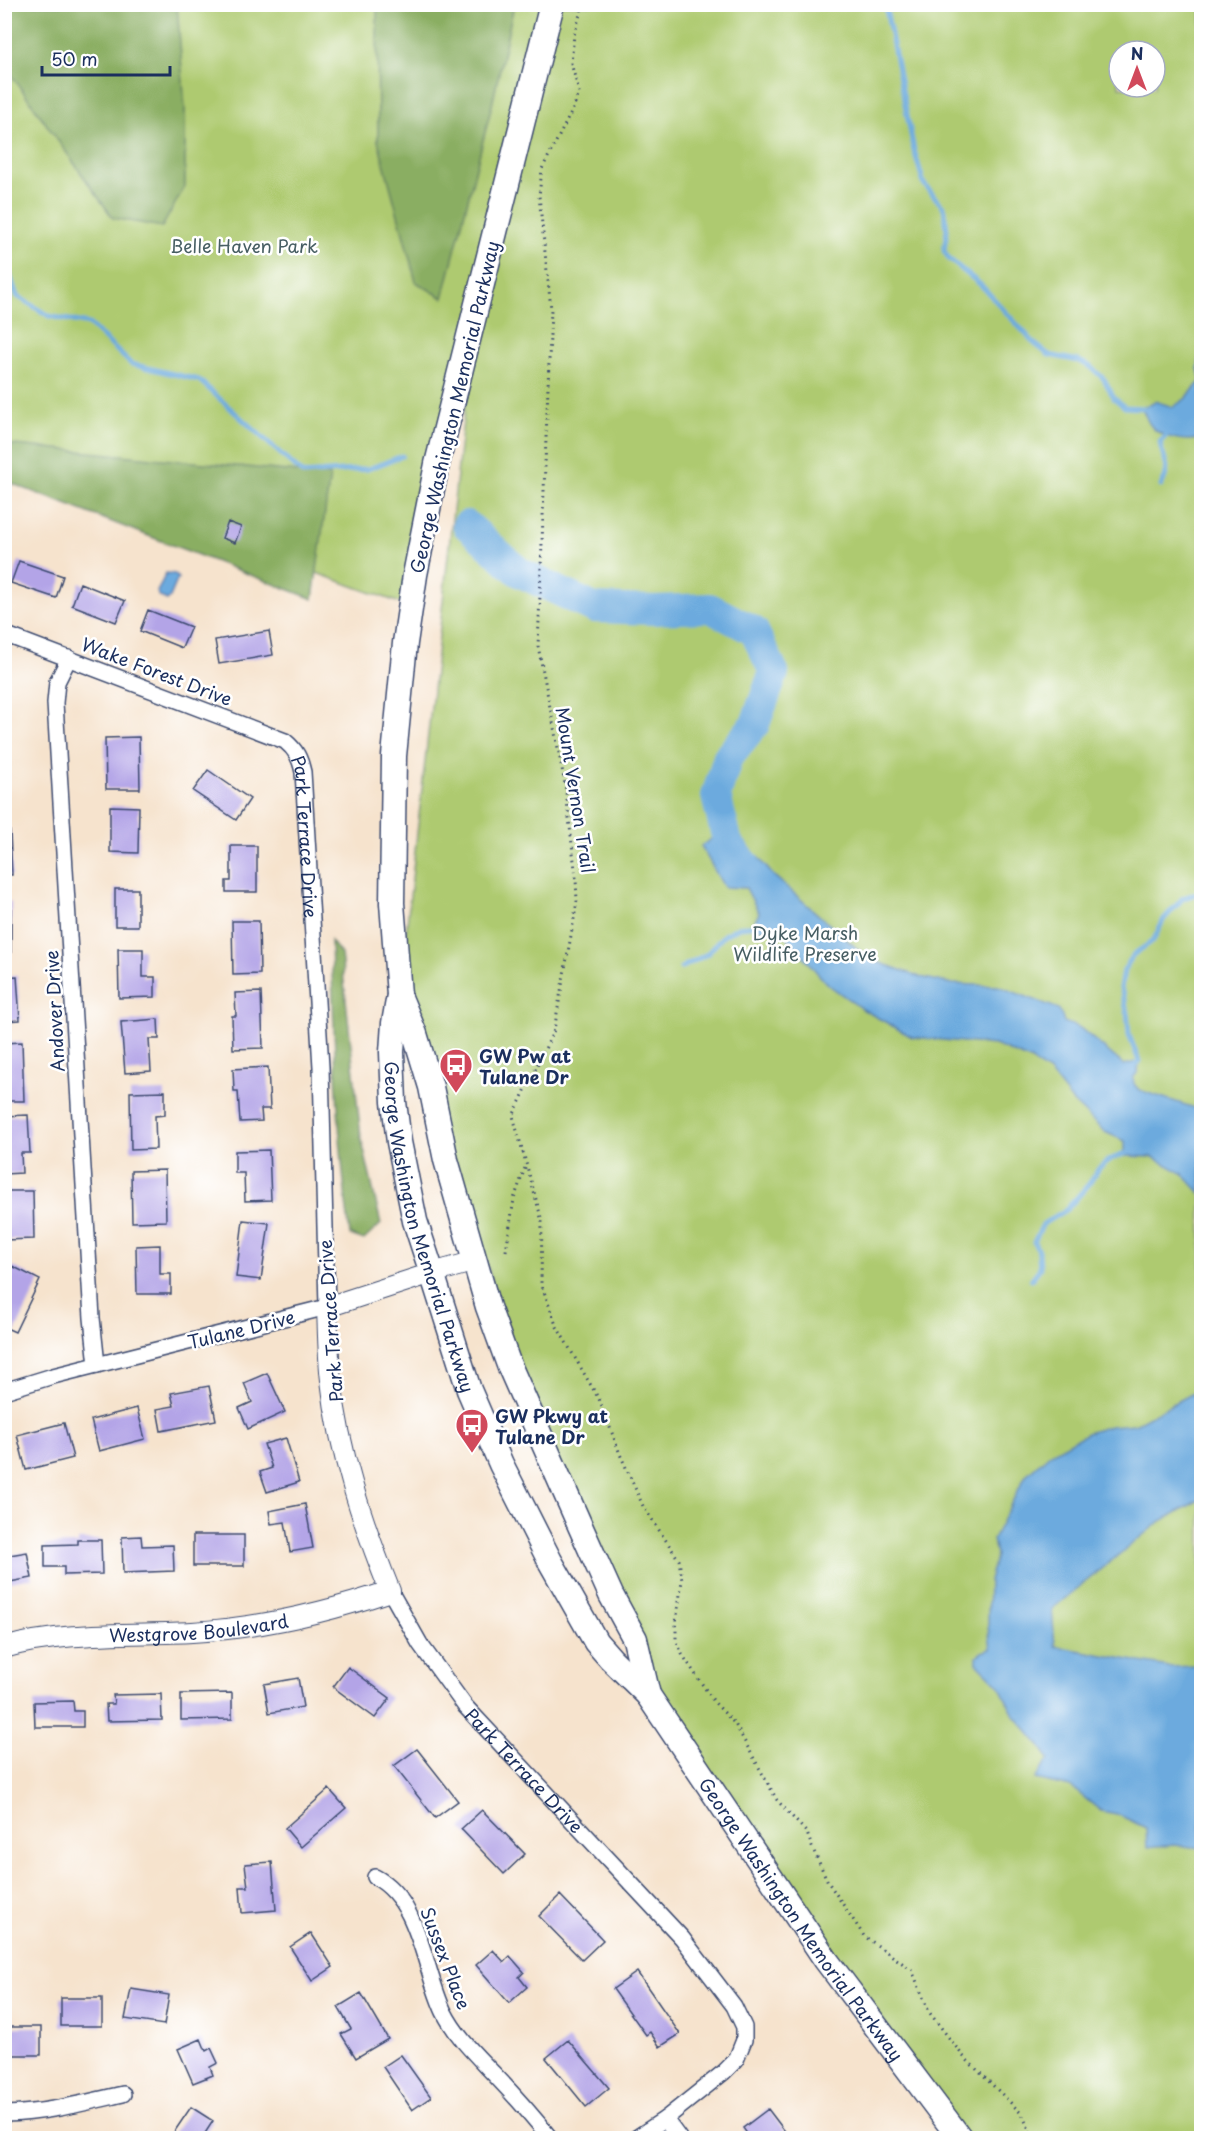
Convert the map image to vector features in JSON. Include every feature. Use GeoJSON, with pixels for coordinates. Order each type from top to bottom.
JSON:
{"type":"FeatureCollection","features":[{"type":"Feature","properties":{"kind":"main road","name":"George Washington Memorial Parkway"},"geometry":{"type":"LineString","coordinates":[[552,4],[456,385],[424,526],[405,643],[394,756],[392,903],[399,995],[394,1023],[394,1102],[408,1190],[415,1221],[469,1390],[501,1464],[550,1561],[596,1642],[610,1659],[648,1695],[826,1960],[960,2139]]}},
{"type":"Feature","properties":{"kind":"main road","name":"George Washington Memorial Parkway"},"geometry":{"type":"LineString","coordinates":[[399,995],[415,1034],[431,1087],[446,1161],[488,1307],[509,1365],[580,1528],[635,1639],[648,1695]]}},
{"type":"Feature","properties":{"kind":"street","name":"Wake Forest Drive"},"geometry":{"type":"LineString","coordinates":[[4,634],[285,741],[293,748]]}},
{"type":"Feature","properties":{"kind":"street","name":"Andover Drive"},"geometry":{"type":"LineString","coordinates":[[69,658],[57,682],[55,703],[92,1318],[98,1365]]}},
{"type":"Feature","properties":{"kind":"street","name":"Park Terrace Drive"},"geometry":{"type":"LineString","coordinates":[[293,748],[300,757],[303,772],[321,1067],[331,1380],[342,1442],[367,1535],[390,1591],[420,1644],[465,1706],[682,1938],[712,1975],[741,2018],[744,2040],[736,2060],[665,2119]]}},
{"type":"Feature","properties":{"kind":"street","name":"Tulane Drive"},"geometry":{"type":"LineString","coordinates":[[4,1392],[98,1365],[327,1307],[476,1261]]}},
{"type":"Feature","properties":{"kind":"street","name":"Westgrove Boulevard"},"geometry":{"type":"LineString","coordinates":[[4,1647],[44,1640],[245,1628],[343,1607],[390,1591]]}},
{"type":"Feature","properties":{"kind":"street","name":"Sussex Place"},"geometry":{"type":"LineString","coordinates":[[375,1877],[386,1883],[405,1905],[437,1996],[452,2025],[467,2046],[519,2101],[550,2139]]}},
{"type":"Feature","properties":{"kind":"street"},"geometry":{"type":"LineString","coordinates":[[4,2114],[67,2107],[123,2094]]}},
{"type":"Feature","properties":{"kind":"street"},"geometry":{"type":"LineString","coordinates":[[636,2139],[665,2119],[679,2139]]}},
{"type":"Feature","properties":{"kind":"path","name":"Mount Vernon Trail"},"geometry":{"type":"LineString","coordinates":[[584,4],[574,35],[571,63],[579,92],[573,109],[542,169],[539,196],[551,309],[538,646],[565,784],[577,902],[558,1011],[548,1046],[513,1116],[542,1221],[541,1283],[556,1325],[600,1401],[643,1506],[679,1560],[682,1580],[676,1639],[682,1654],[714,1702],[735,1724],[777,1800],[807,1833],[828,1882],[864,1936],[912,1970],[928,2012],[963,2056],[1022,2114],[1033,2139]]}},
{"type":"Feature","properties":{"kind":"path"},"geometry":{"type":"LineString","coordinates":[[507,1251],[514,1199],[526,1165]]}},
{"type":"Feature","properties":{"kind":"green space","name":"Dyke Marsh Wildlife Preserve"},"geometry":{"type":"Polygon","coordinates":[[[4,5],[1201,5],[1201,2138],[967,2138],[648,1695],[548,1453],[399,995],[475,313],[411,607],[5,461],[4,5]]]}},
{"type":"Feature","properties":{"kind":"green space"},"geometry":{"type":"Polygon","coordinates":[[[4,5],[177,5],[185,109],[185,186],[162,227],[113,218],[5,66],[4,5]]]}},
{"type":"Feature","properties":{"kind":"green space"},"geometry":{"type":"Polygon","coordinates":[[[377,5],[514,5],[492,105],[443,298],[416,282],[378,141],[377,5]]]}},
{"type":"Feature","properties":{"kind":"green space"},"geometry":{"type":"Polygon","coordinates":[[[4,444],[330,475],[313,599],[5,481],[4,444]]]}},
{"type":"Feature","properties":{"kind":"green space"},"geometry":{"type":"Polygon","coordinates":[[[331,941],[341,954],[361,1137],[381,1224],[364,1240],[350,1235],[346,1199],[337,1088],[331,941]]]}},
{"type":"Feature","properties":{"kind":"water"},"geometry":{"type":"Polygon","coordinates":[[[1201,349],[1201,381],[1198,368],[1201,349]]]}},
{"type":"Feature","properties":{"kind":"water"},"geometry":{"type":"Polygon","coordinates":[[[1201,381],[1201,438],[1189,440],[1174,438],[1161,434],[1151,426],[1142,408],[1155,401],[1173,407],[1185,399],[1201,381]]]}},
{"type":"Feature","properties":{"kind":"water"},"geometry":{"type":"Polygon","coordinates":[[[166,573],[175,574],[178,578],[167,600],[160,597],[157,592],[166,573]]]}},
{"type":"Feature","properties":{"kind":"water"},"geometry":{"type":"Polygon","coordinates":[[[735,823],[739,835],[773,875],[869,959],[920,977],[953,984],[998,986],[1059,1009],[1064,1022],[1080,1028],[1124,1065],[1139,1061],[1137,1073],[1133,1078],[1139,1090],[1198,1109],[1201,1107],[1201,1194],[1182,1173],[1153,1157],[1125,1156],[1125,1141],[1105,1132],[1073,1102],[1050,1073],[1030,1060],[995,1045],[912,1037],[862,1009],[826,983],[785,935],[752,927],[759,913],[746,888],[724,887],[701,846],[735,823]]]}},
{"type":"Feature","properties":{"kind":"water"},"geometry":{"type":"Polygon","coordinates":[[[1201,1389],[1201,1499],[1159,1522],[1052,1609],[1055,1646],[1168,1667],[1201,1666],[1201,1848],[1174,1845],[1147,1848],[1146,1828],[1117,1814],[1101,1811],[1071,1787],[1035,1779],[1049,1759],[1014,1715],[999,1685],[977,1663],[977,1656],[991,1649],[988,1626],[989,1580],[996,1555],[993,1539],[1026,1475],[1051,1453],[1087,1433],[1110,1426],[1135,1424],[1201,1389]]]}},
{"type":"Feature","properties":{"kind":"building"},"geometry":{"type":"Polygon","coordinates":[[[228,522],[241,527],[235,543],[222,538],[228,522]]]}},
{"type":"Feature","properties":{"kind":"building"},"geometry":{"type":"Polygon","coordinates":[[[19,561],[63,576],[56,598],[11,583],[19,561]]]}},
{"type":"Feature","properties":{"kind":"building"},"geometry":{"type":"Polygon","coordinates":[[[80,583],[125,601],[116,622],[72,605],[80,583]]]}},
{"type":"Feature","properties":{"kind":"building"},"geometry":{"type":"Polygon","coordinates":[[[148,610],[191,627],[182,648],[140,631],[148,610]]]}},
{"type":"Feature","properties":{"kind":"building"},"geometry":{"type":"Polygon","coordinates":[[[269,631],[273,655],[219,664],[215,640],[269,631]]]}},
{"type":"Feature","properties":{"kind":"building"},"geometry":{"type":"Polygon","coordinates":[[[139,737],[140,789],[106,789],[105,738],[139,737]]]}},
{"type":"Feature","properties":{"kind":"building"},"geometry":{"type":"Polygon","coordinates":[[[208,770],[250,799],[236,820],[193,791],[208,770]]]}},
{"type":"Feature","properties":{"kind":"building"},"geometry":{"type":"Polygon","coordinates":[[[110,806],[139,807],[138,853],[110,852],[110,806]]]}},
{"type":"Feature","properties":{"kind":"building"},"geometry":{"type":"Polygon","coordinates":[[[4,831],[10,831],[12,875],[4,875],[4,831]]]}},
{"type":"Feature","properties":{"kind":"building"},"geometry":{"type":"Polygon","coordinates":[[[231,846],[257,846],[257,892],[226,892],[226,881],[231,881],[231,846]]]}},
{"type":"Feature","properties":{"kind":"building"},"geometry":{"type":"Polygon","coordinates":[[[115,889],[138,889],[138,926],[115,926],[115,889]]]}},
{"type":"Feature","properties":{"kind":"building"},"geometry":{"type":"Polygon","coordinates":[[[4,902],[11,902],[11,954],[4,954],[4,902]]]}},
{"type":"Feature","properties":{"kind":"building"},"geometry":{"type":"Polygon","coordinates":[[[232,921],[259,921],[260,974],[233,975],[232,921]]]}},
{"type":"Feature","properties":{"kind":"building"},"geometry":{"type":"Polygon","coordinates":[[[118,949],[143,949],[143,977],[155,977],[155,997],[119,998],[118,949]]]}},
{"type":"Feature","properties":{"kind":"building"},"geometry":{"type":"Polygon","coordinates":[[[17,976],[20,1020],[4,1021],[4,977],[17,976]]]}},
{"type":"Feature","properties":{"kind":"building"},"geometry":{"type":"Polygon","coordinates":[[[261,992],[263,1048],[233,1049],[232,1016],[236,1016],[235,993],[261,992]]]}},
{"type":"Feature","properties":{"kind":"building"},"geometry":{"type":"Polygon","coordinates":[[[158,1019],[159,1039],[149,1039],[151,1071],[125,1073],[121,1022],[158,1019]]]}},
{"type":"Feature","properties":{"kind":"building"},"geometry":{"type":"Polygon","coordinates":[[[22,1042],[24,1101],[4,1101],[4,1043],[22,1042]]]}},
{"type":"Feature","properties":{"kind":"building"},"geometry":{"type":"Polygon","coordinates":[[[268,1067],[270,1109],[261,1109],[262,1121],[240,1122],[238,1091],[234,1091],[233,1069],[268,1067]]]}},
{"type":"Feature","properties":{"kind":"building"},"geometry":{"type":"Polygon","coordinates":[[[165,1091],[165,1115],[155,1116],[156,1149],[131,1150],[130,1092],[165,1091]]]}},
{"type":"Feature","properties":{"kind":"building"},"geometry":{"type":"Polygon","coordinates":[[[28,1115],[30,1153],[21,1153],[22,1173],[4,1174],[4,1116],[28,1115]]]}},
{"type":"Feature","properties":{"kind":"building"},"geometry":{"type":"Polygon","coordinates":[[[269,1150],[271,1200],[245,1201],[244,1173],[235,1173],[235,1151],[269,1150]]]}},
{"type":"Feature","properties":{"kind":"building"},"geometry":{"type":"Polygon","coordinates":[[[165,1170],[166,1221],[132,1222],[131,1171],[165,1170]]]}},
{"type":"Feature","properties":{"kind":"building"},"geometry":{"type":"Polygon","coordinates":[[[4,1191],[33,1191],[34,1239],[4,1240],[4,1191]]]}},
{"type":"Feature","properties":{"kind":"building"},"geometry":{"type":"Polygon","coordinates":[[[243,1220],[269,1223],[261,1280],[236,1277],[243,1220]]]}},
{"type":"Feature","properties":{"kind":"building"},"geometry":{"type":"Polygon","coordinates":[[[160,1245],[160,1274],[171,1274],[171,1294],[137,1294],[136,1246],[160,1245]]]}},
{"type":"Feature","properties":{"kind":"building"},"geometry":{"type":"Polygon","coordinates":[[[12,1266],[40,1280],[15,1332],[4,1327],[4,1293],[7,1287],[4,1286],[4,1281],[12,1266]]]}},
{"type":"Feature","properties":{"kind":"building"},"geometry":{"type":"Polygon","coordinates":[[[267,1373],[285,1412],[248,1429],[239,1408],[252,1402],[244,1383],[267,1373]]]}},
{"type":"Feature","properties":{"kind":"building"},"geometry":{"type":"Polygon","coordinates":[[[209,1386],[216,1420],[161,1431],[157,1409],[174,1406],[171,1393],[209,1386]]]}},
{"type":"Feature","properties":{"kind":"building"},"geometry":{"type":"Polygon","coordinates":[[[137,1408],[145,1439],[99,1451],[91,1420],[137,1408]]]}},
{"type":"Feature","properties":{"kind":"building"},"geometry":{"type":"Polygon","coordinates":[[[64,1423],[73,1458],[26,1470],[17,1435],[64,1423]]]}},
{"type":"Feature","properties":{"kind":"building"},"geometry":{"type":"Polygon","coordinates":[[[286,1438],[299,1482],[267,1492],[260,1472],[272,1468],[264,1444],[286,1438]]]}},
{"type":"Feature","properties":{"kind":"building"},"geometry":{"type":"Polygon","coordinates":[[[305,1504],[313,1548],[290,1552],[285,1522],[271,1524],[269,1511],[305,1504]]]}},
{"type":"Feature","properties":{"kind":"building"},"geometry":{"type":"Polygon","coordinates":[[[193,1535],[244,1535],[244,1566],[193,1566],[193,1535]]]}},
{"type":"Feature","properties":{"kind":"building"},"geometry":{"type":"Polygon","coordinates":[[[141,1536],[142,1546],[173,1545],[174,1571],[123,1573],[122,1537],[141,1536]]]}},
{"type":"Feature","properties":{"kind":"building"},"geometry":{"type":"Polygon","coordinates":[[[78,1540],[101,1540],[102,1574],[64,1575],[64,1567],[45,1567],[45,1545],[78,1544],[78,1540]]]}},
{"type":"Feature","properties":{"kind":"building"},"geometry":{"type":"Polygon","coordinates":[[[27,1552],[32,1578],[4,1583],[4,1556],[27,1552]]]}},
{"type":"Feature","properties":{"kind":"building"},"geometry":{"type":"Polygon","coordinates":[[[348,1667],[390,1698],[375,1718],[333,1687],[348,1667]]]}},
{"type":"Feature","properties":{"kind":"building"},"geometry":{"type":"Polygon","coordinates":[[[298,1678],[303,1707],[269,1713],[264,1684],[298,1678]]]}},
{"type":"Feature","properties":{"kind":"building"},"geometry":{"type":"Polygon","coordinates":[[[232,1693],[232,1719],[181,1720],[181,1694],[232,1693]]]}},
{"type":"Feature","properties":{"kind":"building"},"geometry":{"type":"Polygon","coordinates":[[[161,1694],[162,1720],[107,1721],[106,1704],[114,1704],[113,1695],[161,1694]]]}},
{"type":"Feature","properties":{"kind":"building"},"geometry":{"type":"Polygon","coordinates":[[[73,1701],[74,1711],[83,1711],[83,1727],[35,1727],[34,1702],[73,1701]]]}},
{"type":"Feature","properties":{"kind":"building"},"geometry":{"type":"Polygon","coordinates":[[[417,1749],[458,1801],[435,1818],[394,1766],[417,1749]]]}},
{"type":"Feature","properties":{"kind":"building"},"geometry":{"type":"Polygon","coordinates":[[[329,1789],[346,1808],[301,1847],[285,1828],[329,1789]]]}},
{"type":"Feature","properties":{"kind":"building"},"geometry":{"type":"Polygon","coordinates":[[[482,1810],[525,1854],[504,1874],[461,1829],[482,1810]]]}},
{"type":"Feature","properties":{"kind":"building"},"geometry":{"type":"Polygon","coordinates":[[[272,1862],[276,1910],[242,1913],[240,1887],[248,1887],[245,1864],[272,1862]]]}},
{"type":"Feature","properties":{"kind":"building"},"geometry":{"type":"Polygon","coordinates":[[[560,1895],[603,1940],[582,1960],[539,1916],[560,1895]]]}},
{"type":"Feature","properties":{"kind":"building"},"geometry":{"type":"Polygon","coordinates":[[[311,1933],[333,1967],[312,1981],[290,1947],[311,1933]]]}},
{"type":"Feature","properties":{"kind":"building"},"geometry":{"type":"Polygon","coordinates":[[[493,1950],[504,1962],[510,1956],[524,1972],[519,1977],[527,1987],[509,2003],[476,1965],[493,1950]]]}},
{"type":"Feature","properties":{"kind":"building"},"geometry":{"type":"Polygon","coordinates":[[[637,1972],[680,2034],[660,2047],[650,2032],[646,2035],[613,1989],[637,1972]]]}},
{"type":"Feature","properties":{"kind":"building"},"geometry":{"type":"Polygon","coordinates":[[[131,1989],[169,1995],[164,2025],[125,2019],[131,1989]]]}},
{"type":"Feature","properties":{"kind":"building"},"geometry":{"type":"Polygon","coordinates":[[[361,1993],[388,2039],[356,2058],[341,2034],[351,2029],[338,2007],[361,1993]]]}},
{"type":"Feature","properties":{"kind":"building"},"geometry":{"type":"Polygon","coordinates":[[[61,1998],[102,1998],[102,2026],[61,2026],[61,1998]]]}},
{"type":"Feature","properties":{"kind":"building"},"geometry":{"type":"Polygon","coordinates":[[[4,2027],[41,2027],[41,2055],[4,2055],[4,2027]]]}},
{"type":"Feature","properties":{"kind":"building"},"geometry":{"type":"Polygon","coordinates":[[[201,2039],[206,2051],[211,2048],[218,2063],[210,2067],[213,2075],[193,2083],[178,2049],[201,2039]]]}},
{"type":"Feature","properties":{"kind":"building"},"geometry":{"type":"Polygon","coordinates":[[[568,2040],[609,2088],[586,2107],[546,2058],[568,2040]]]}},
{"type":"Feature","properties":{"kind":"building"},"geometry":{"type":"Polygon","coordinates":[[[401,2055],[431,2097],[412,2110],[383,2067],[401,2055]]]}},
{"type":"Feature","properties":{"kind":"building"},"geometry":{"type":"Polygon","coordinates":[[[191,2107],[213,2121],[202,2138],[170,2138],[191,2107]]]}},
{"type":"Feature","properties":{"kind":"building"},"geometry":{"type":"Polygon","coordinates":[[[768,2109],[790,2138],[750,2138],[743,2128],[768,2109]]]}},
{"type":"Feature","properties":{"kind":"waterway"},"geometry":{"type":"LineString","coordinates":[[885,4],[914,150],[924,184],[944,208],[947,230],[944,251],[949,259],[981,285],[1035,344],[1049,355],[1079,361],[1091,367],[1104,379],[1114,398],[1125,407],[1142,408]]}},
{"type":"Feature","properties":{"kind":"waterway"},"geometry":{"type":"LineString","coordinates":[[4,258],[17,296],[49,316],[89,324],[131,364],[199,380],[303,474],[368,469],[402,456]]}},
{"type":"Feature","properties":{"kind":"waterway"},"geometry":{"type":"LineString","coordinates":[[1161,486],[1167,467],[1160,442],[1166,436]]}},
{"type":"Feature","properties":{"kind":"waterway"},"geometry":{"type":"LineString","coordinates":[[467,525],[519,572],[594,608],[654,610],[710,608],[754,631],[774,672],[755,724],[728,757],[716,796],[728,844],[745,864]]}},
{"type":"Feature","properties":{"kind":"waterway"},"geometry":{"type":"LineString","coordinates":[[1135,1066],[1139,1061],[1129,1035],[1127,1011],[1121,988],[1124,970],[1134,954],[1153,941],[1164,919],[1183,898],[1202,892]]}},
{"type":"Feature","properties":{"kind":"waterway"},"geometry":{"type":"LineString","coordinates":[[681,968],[707,954],[724,935],[739,927],[758,925]]}},
{"type":"Feature","properties":{"kind":"waterway"},"geometry":{"type":"LineString","coordinates":[[1031,1280],[1040,1268],[1039,1253],[1034,1242],[1043,1224],[1067,1209],[1089,1184],[1099,1168],[1111,1159],[1130,1152]]}},
{"type":"Feature","properties":{"kind":"place","name":"GW Pw at Tulane Dr"},"geometry":{"type":"Point","coordinates":[456,1094]}},
{"type":"Feature","properties":{"kind":"place","name":"GW Pkwy at Tulane Dr"},"geometry":{"type":"Point","coordinates":[472,1454]}},
{"type":"Feature","properties":{"kind":"park label","name":"Belle Haven Park"},"geometry":{"type":"Point","coordinates":[244,245]}}]}
